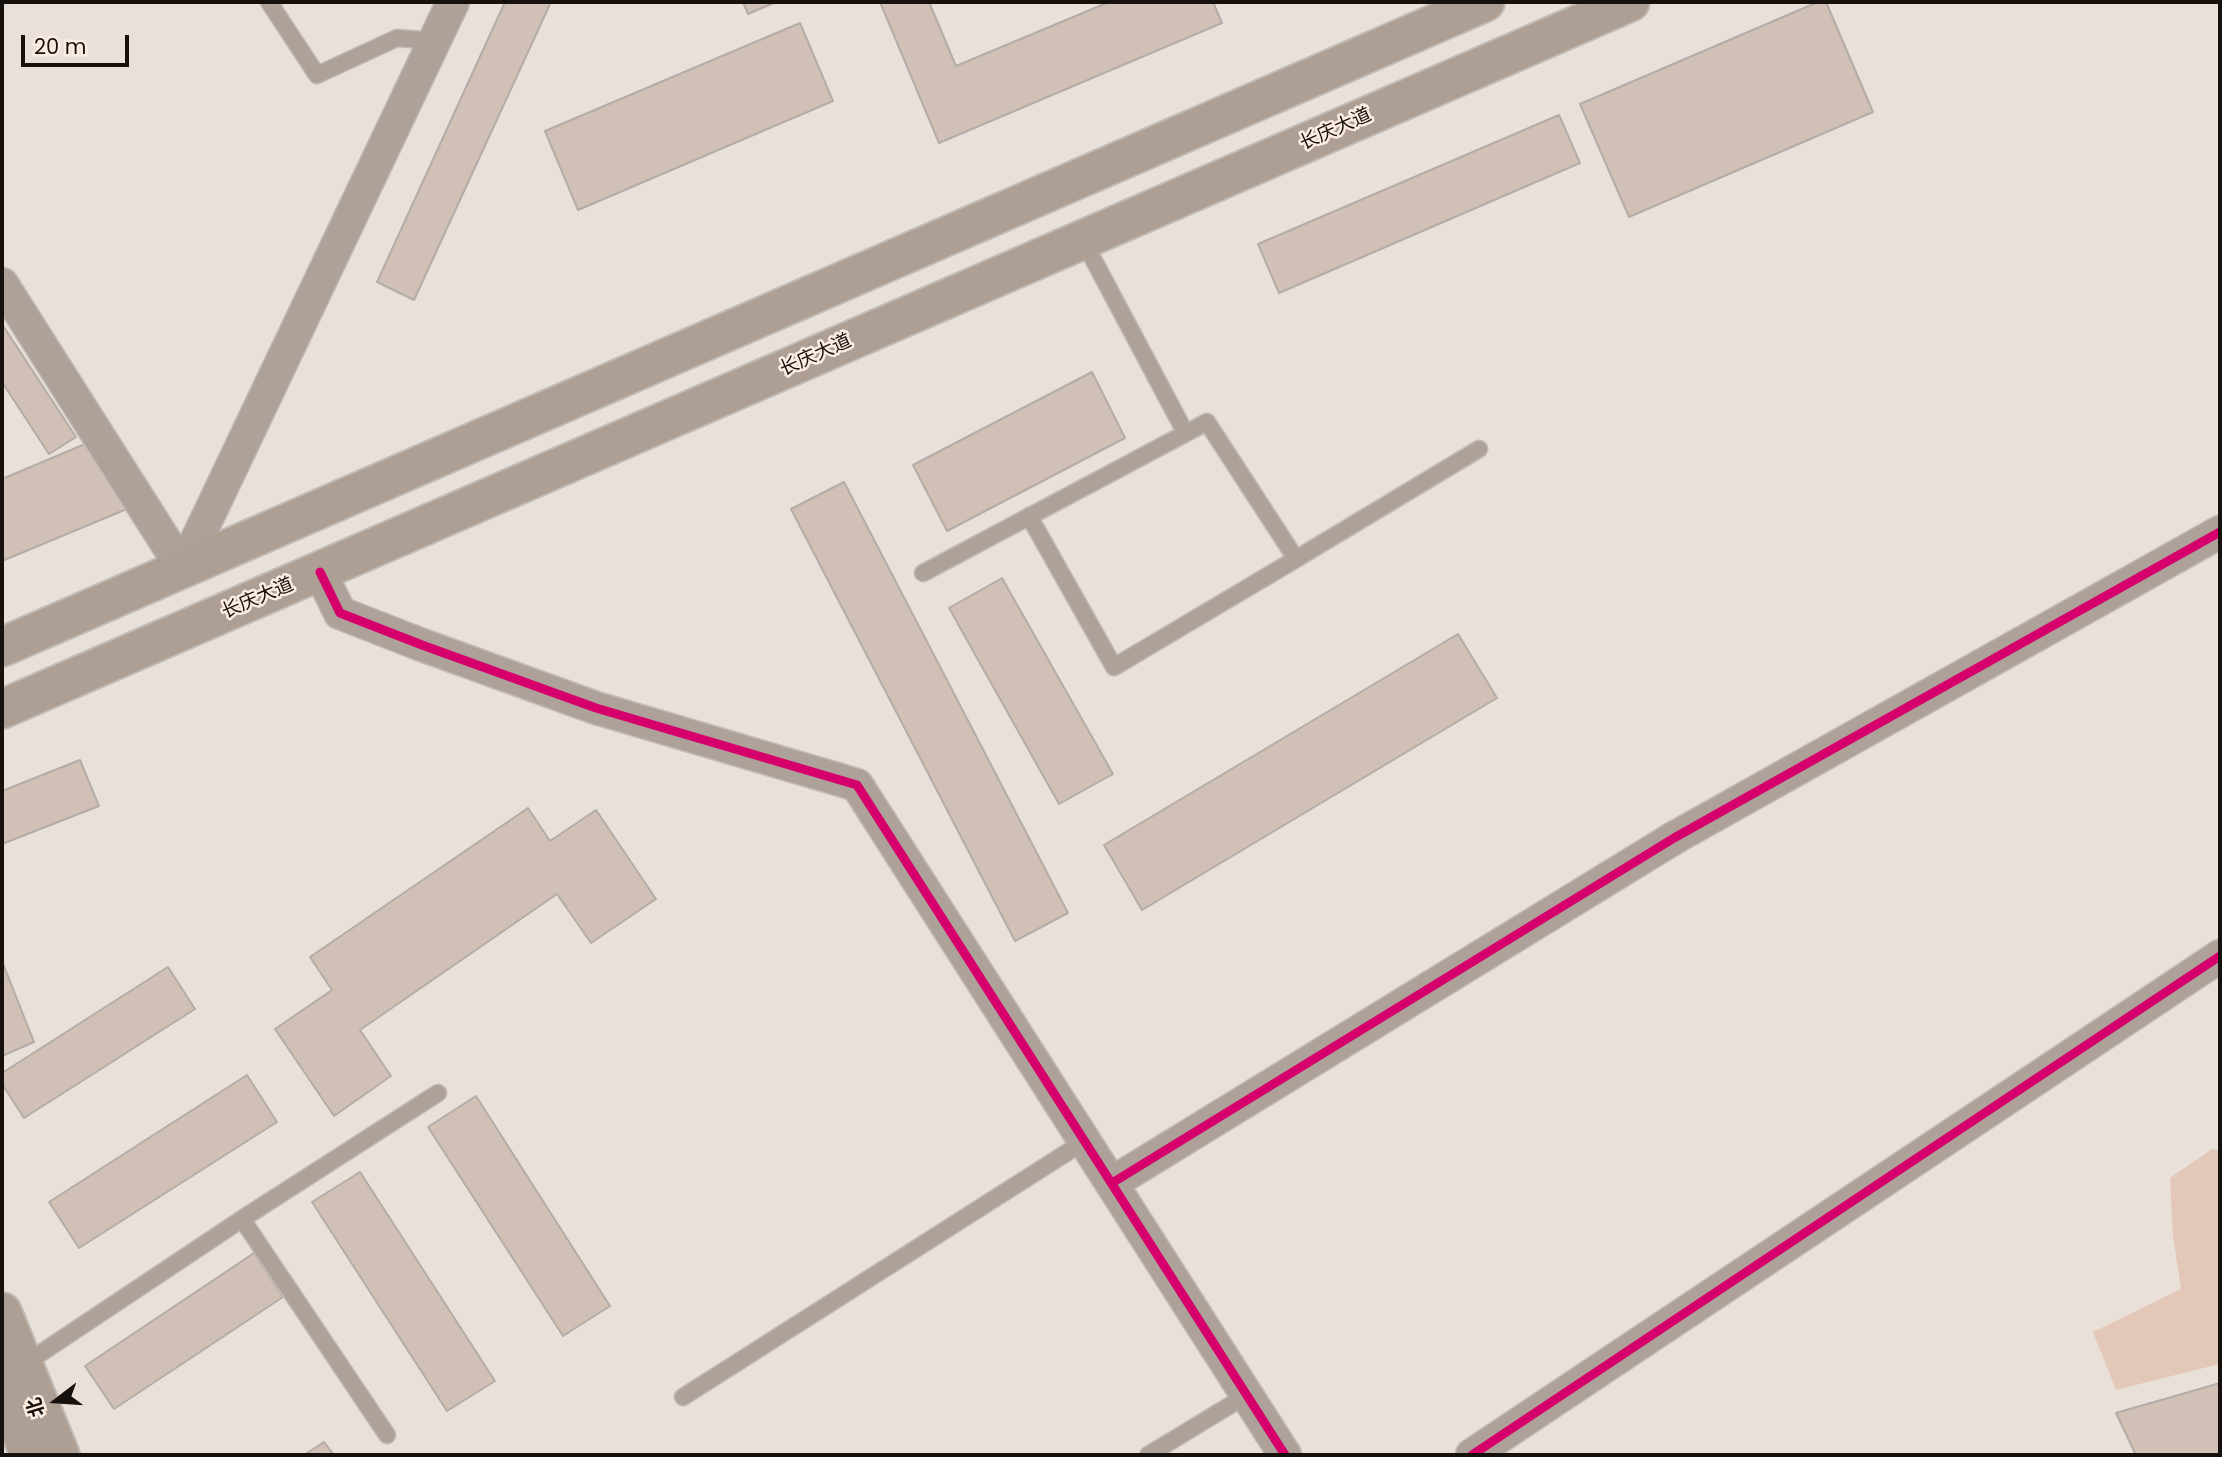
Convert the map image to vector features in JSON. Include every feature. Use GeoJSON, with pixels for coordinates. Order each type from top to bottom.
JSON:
{"type":"FeatureCollection","features":[{"type":"Feature","properties":{"kind":"main road"},"geometry":{"type":"LineString","coordinates":[[2,648],[1485,2]]}},
{"type":"Feature","properties":{"kind":"main road","name":"长庆大道"},"geometry":{"type":"LineString","coordinates":[[2,709],[1630,2]]}},
{"type":"Feature","properties":{"kind":"main road"},"geometry":{"type":"LineString","coordinates":[[2,1312],[30,1455]]}},
{"type":"Feature","properties":{"kind":"main road"},"geometry":{"type":"LineString","coordinates":[[13,1375],[60,1455]]}},
{"type":"Feature","properties":{"kind":"street"},"geometry":{"type":"LineString","coordinates":[[183,569],[453,2]]}},
{"type":"Feature","properties":{"kind":"street"},"geometry":{"type":"LineString","coordinates":[[2,284],[183,569]]}},
{"type":"Feature","properties":{"kind":"street"},"geometry":{"type":"LineString","coordinates":[[1112,1183],[1674,838],[2220,532]]}},
{"type":"Feature","properties":{"kind":"street"},"geometry":{"type":"LineString","coordinates":[[320,572],[340,613],[596,708],[857,785],[1285,1455]]}},
{"type":"Feature","properties":{"kind":"street"},"geometry":{"type":"LineString","coordinates":[[1472,1455],[2220,956]]}},
{"type":"Feature","properties":{"kind":"lane"},"geometry":{"type":"LineString","coordinates":[[269,2],[317,75],[397,38],[435,41]]}},
{"type":"Feature","properties":{"kind":"lane"},"geometry":{"type":"LineString","coordinates":[[1083,240],[1185,432]]}},
{"type":"Feature","properties":{"kind":"lane"},"geometry":{"type":"LineString","coordinates":[[923,573],[1207,422],[1296,559]]}},
{"type":"Feature","properties":{"kind":"lane"},"geometry":{"type":"LineString","coordinates":[[1029,516],[1114,667],[1479,449]]}},
{"type":"Feature","properties":{"kind":"lane"},"geometry":{"type":"LineString","coordinates":[[13,1375],[242,1219],[438,1093]]}},
{"type":"Feature","properties":{"kind":"lane"},"geometry":{"type":"LineString","coordinates":[[683,1397],[1085,1141]]}},
{"type":"Feature","properties":{"kind":"lane"},"geometry":{"type":"LineString","coordinates":[[242,1219],[387,1435]]}},
{"type":"Feature","properties":{"kind":"lane"},"geometry":{"type":"LineString","coordinates":[[1148,1455],[1247,1395]]}},
{"type":"Feature","properties":{"kind":"shaded area"},"geometry":{"type":"Polygon","coordinates":[[[2212,1149],[2220,1150],[2220,1364],[2116,1390],[2093,1332],[2181,1289],[2173,1236],[2170,1178],[2212,1149]]]}},
{"type":"Feature","properties":{"kind":"building"},"geometry":{"type":"Polygon","coordinates":[[[505,2],[551,2],[414,300],[377,282],[505,2]]]}},
{"type":"Feature","properties":{"kind":"building"},"geometry":{"type":"Polygon","coordinates":[[[743,2],[776,2],[748,14],[743,2]]]}},
{"type":"Feature","properties":{"kind":"building"},"geometry":{"type":"Polygon","coordinates":[[[880,2],[929,2],[956,66],[1109,2],[1213,2],[1222,23],[939,143],[880,2]]]}},
{"type":"Feature","properties":{"kind":"building"},"geometry":{"type":"Polygon","coordinates":[[[1818,2],[1826,2],[1873,112],[1629,217],[1580,104],[1818,2]]]}},
{"type":"Feature","properties":{"kind":"building"},"geometry":{"type":"Polygon","coordinates":[[[800,23],[833,101],[578,210],[545,131],[800,23]]]}},
{"type":"Feature","properties":{"kind":"building"},"geometry":{"type":"Polygon","coordinates":[[[1559,115],[1580,163],[1279,293],[1258,244],[1559,115]]]}},
{"type":"Feature","properties":{"kind":"building"},"geometry":{"type":"Polygon","coordinates":[[[2,324],[76,437],[49,454],[2,382],[2,324]]]}},
{"type":"Feature","properties":{"kind":"building"},"geometry":{"type":"Polygon","coordinates":[[[1092,372],[1125,438],[947,531],[913,465],[1092,372]]]}},
{"type":"Feature","properties":{"kind":"building"},"geometry":{"type":"Polygon","coordinates":[[[97,439],[127,509],[2,561],[2,479],[97,439]]]}},
{"type":"Feature","properties":{"kind":"building"},"geometry":{"type":"Polygon","coordinates":[[[844,482],[1068,913],[1015,941],[791,509],[844,482]]]}},
{"type":"Feature","properties":{"kind":"building"},"geometry":{"type":"Polygon","coordinates":[[[1002,578],[1113,774],[1059,804],[949,608],[1002,578]]]}},
{"type":"Feature","properties":{"kind":"building"},"geometry":{"type":"Polygon","coordinates":[[[1458,634],[1497,698],[1142,910],[1104,845],[1458,634]]]}},
{"type":"Feature","properties":{"kind":"building"},"geometry":{"type":"Polygon","coordinates":[[[80,760],[99,806],[2,844],[2,791],[80,760]]]}},
{"type":"Feature","properties":{"kind":"building"},"geometry":{"type":"Polygon","coordinates":[[[528,808],[550,841],[596,810],[656,899],[591,943],[557,894],[360,1030],[391,1076],[334,1116],[275,1029],[332,990],[310,957],[528,808]]]}},
{"type":"Feature","properties":{"kind":"building"},"geometry":{"type":"Polygon","coordinates":[[[2,961],[34,1042],[2,1056],[2,961]]]}},
{"type":"Feature","properties":{"kind":"building"},"geometry":{"type":"Polygon","coordinates":[[[168,967],[195,1009],[24,1118],[2,1084],[2,1073],[168,967]]]}},
{"type":"Feature","properties":{"kind":"building"},"geometry":{"type":"Polygon","coordinates":[[[247,1075],[277,1122],[79,1248],[49,1202],[247,1075]]]}},
{"type":"Feature","properties":{"kind":"building"},"geometry":{"type":"Polygon","coordinates":[[[476,1096],[610,1306],[563,1336],[428,1127],[476,1096]]]}},
{"type":"Feature","properties":{"kind":"building"},"geometry":{"type":"Polygon","coordinates":[[[360,1172],[495,1381],[447,1411],[312,1202],[360,1172]]]}},
{"type":"Feature","properties":{"kind":"building"},"geometry":{"type":"Polygon","coordinates":[[[254,1253],[283,1297],[114,1409],[85,1366],[254,1253]]]}},
{"type":"Feature","properties":{"kind":"building"},"geometry":{"type":"Polygon","coordinates":[[[2220,1383],[2220,1455],[2136,1455],[2116,1413],[2220,1383]]]}},
{"type":"Feature","properties":{"kind":"building"},"geometry":{"type":"Polygon","coordinates":[[[324,1442],[334,1455],[304,1455],[324,1442]]]}},
{"type":"Feature","properties":{"kind":"cycle path"},"geometry":{"type":"LineString","coordinates":[[1112,1183],[1674,838],[2220,532]]}},
{"type":"Feature","properties":{"kind":"cycle path"},"geometry":{"type":"LineString","coordinates":[[320,572],[340,613],[596,708],[857,785],[1285,1455]]}},
{"type":"Feature","properties":{"kind":"cycle path"},"geometry":{"type":"LineString","coordinates":[[1472,1455],[2220,956]]}}]}
